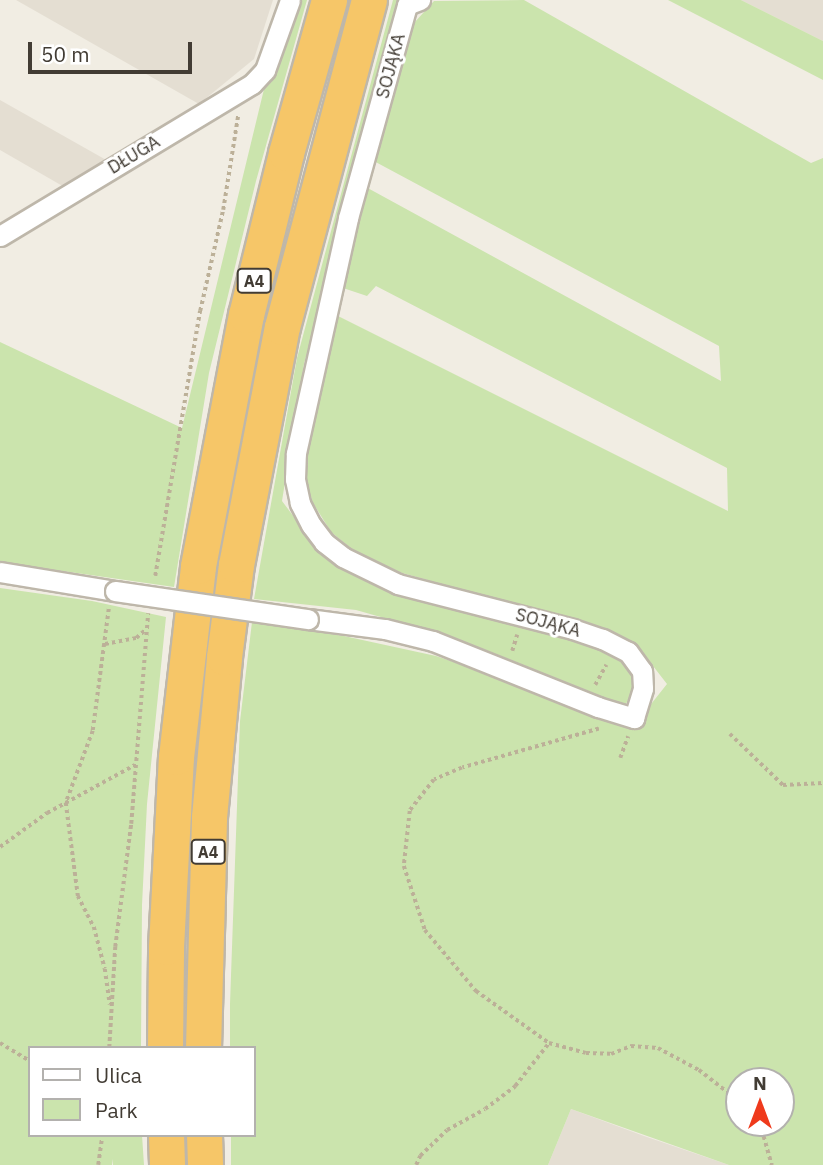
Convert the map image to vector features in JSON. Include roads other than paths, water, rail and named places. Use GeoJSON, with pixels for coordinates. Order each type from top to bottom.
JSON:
{"type":"FeatureCollection","features":[{"type":"Feature","properties":{"kind":"highway","name":"A4"},"geometry":{"type":"LineString","coordinates":[[165,1046],[175,782],[198,566],[246,315],[286,153],[330,0]]}},
{"type":"Feature","properties":{"kind":"highway","name":"A4"},"geometry":{"type":"LineString","coordinates":[[203,1046],[209,817],[224,657],[236,565],[285,316],[369,0]]}},
{"type":"Feature","properties":{"kind":"highway"},"geometry":{"type":"LineString","coordinates":[[166,1137],[167,1165]]}},
{"type":"Feature","properties":{"kind":"highway"},"geometry":{"type":"LineString","coordinates":[[204,1137],[205,1165]]}},
{"type":"Feature","properties":{"kind":"street","name":"DŁUGA"},"geometry":{"type":"LineString","coordinates":[[0,236],[237,94],[265,70],[290,0]]}},
{"type":"Feature","properties":{"kind":"street","name":"SOJĄKA"},"geometry":{"type":"LineString","coordinates":[[0,572],[113,596],[385,629],[433,641],[634,718],[643,688],[642,671],[628,652],[602,639],[521,615],[398,584],[344,557],[324,542],[311,525],[300,503],[295,479],[296,453],[304,404],[348,218],[407,5],[420,0]]}}]}
